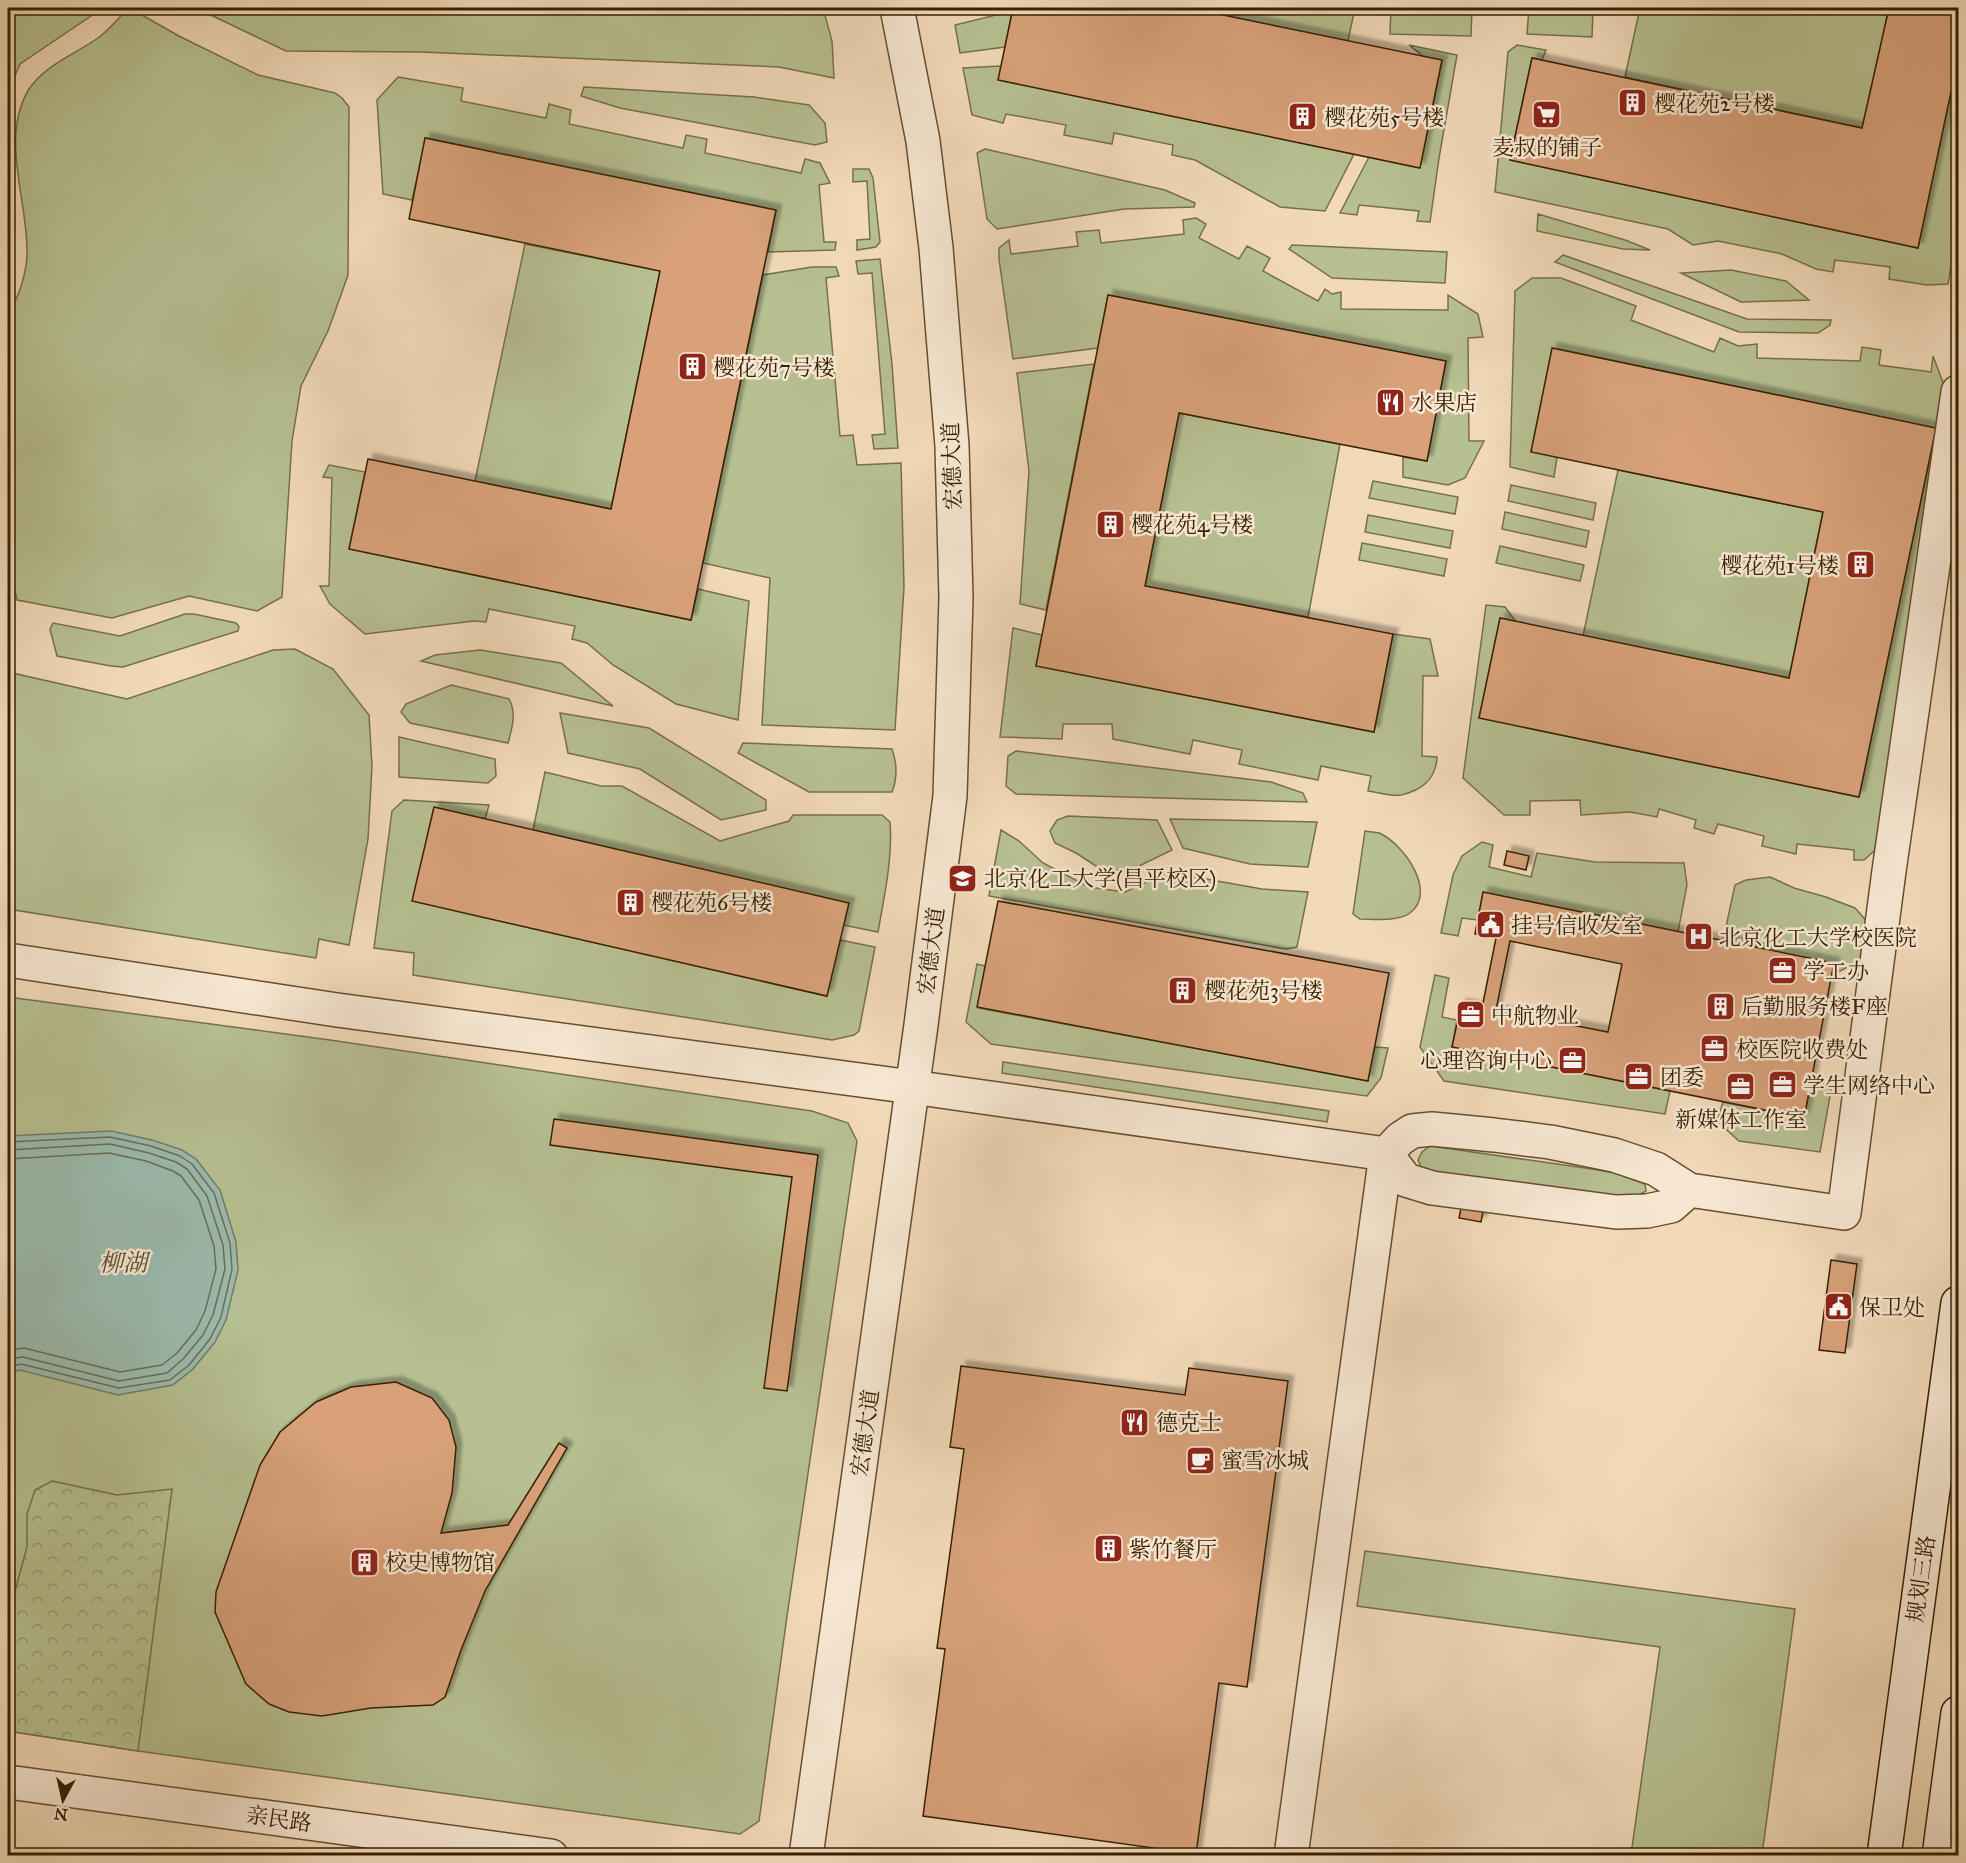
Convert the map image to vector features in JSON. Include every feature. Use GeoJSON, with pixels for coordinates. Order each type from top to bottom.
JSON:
{"type":"FeatureCollection","features":[{"type":"Feature","properties":{"kind":"street","name":"宏德大道"},"geometry":{"type":"LineString","coordinates":[[806,1856],[948,816],[956,598],[952,446],[936,248],[923,141],[897,8]]}},
{"type":"Feature","properties":{"kind":"street"},"geometry":{"type":"LineString","coordinates":[[1291,1856],[1386,1154],[1400,1139],[1412,1131],[1432,1129],[1550,1142],[1614,1155],[1656,1169],[1689,1190],[1844,1213],[1889,871],[1959,392]]}},
{"type":"Feature","properties":{"kind":"street"},"geometry":{"type":"LineString","coordinates":[[8,960],[362,1013],[1386,1154],[1406,1180],[1432,1188],[1616,1212],[1647,1211],[1671,1206],[1689,1190]]}},
{"type":"Feature","properties":{"kind":"street","name":"规划三路"},"geometry":{"type":"LineString","coordinates":[[1884,1856],[1959,1303]]}},
{"type":"Feature","properties":{"kind":"street"},"geometry":{"type":"LineString","coordinates":[[1939,1856],[1959,1713]]}},
{"type":"Feature","properties":{"kind":"street","name":"亲民路"},"geometry":{"type":"LineString","coordinates":[[8,1782],[551,1856]]}},
{"type":"Feature","properties":{"kind":"green space"},"geometry":{"type":"Polygon","coordinates":[[[8,8],[100,8],[20,64],[8,92],[8,8]]]}},
{"type":"Feature","properties":{"kind":"green space"},"geometry":{"type":"Polygon","coordinates":[[[196,8],[823,8],[832,41],[834,78],[779,67],[422,52],[286,51],[196,8]]]}},
{"type":"Feature","properties":{"kind":"green space"},"geometry":{"type":"Polygon","coordinates":[[[995,8],[1013,8],[1005,47],[960,53],[955,25],[996,15],[995,8]]]}},
{"type":"Feature","properties":{"kind":"green space"},"geometry":{"type":"Polygon","coordinates":[[[1189,8],[1355,8],[1348,41],[1189,8]]]}},
{"type":"Feature","properties":{"kind":"green space"},"geometry":{"type":"Polygon","coordinates":[[[1391,8],[1472,8],[1471,36],[1390,34],[1391,8]]]}},
{"type":"Feature","properties":{"kind":"green space"},"geometry":{"type":"Polygon","coordinates":[[[1529,8],[1593,10],[1592,37],[1527,34],[1529,8]]]}},
{"type":"Feature","properties":{"kind":"green space"},"geometry":{"type":"Polygon","coordinates":[[[1640,8],[1889,8],[1862,128],[1625,77],[1640,8]]]}},
{"type":"Feature","properties":{"kind":"green space"},"geometry":{"type":"Polygon","coordinates":[[[127,10],[135,11],[179,36],[258,75],[335,93],[349,107],[348,275],[328,331],[301,386],[292,441],[282,597],[257,611],[189,596],[112,618],[17,600],[12,577],[8,570],[8,319],[21,285],[27,259],[26,230],[17,168],[16,127],[29,89],[43,73],[98,38],[127,10]]]}},
{"type":"Feature","properties":{"kind":"green space"},"geometry":{"type":"Polygon","coordinates":[[[1409,45],[1457,55],[1430,222],[1417,221],[1419,211],[1359,205],[1357,215],[1340,213],[1369,157],[1420,167],[1442,61],[1424,57],[1409,45]]]}},
{"type":"Feature","properties":{"kind":"green space"},"geometry":{"type":"Polygon","coordinates":[[[1517,45],[1546,50],[1542,60],[1532,58],[1510,160],[1918,248],[1958,59],[1958,223],[1948,284],[1927,285],[1889,279],[1890,267],[1835,260],[1833,272],[1816,269],[1782,254],[1718,241],[1693,245],[1668,229],[1495,192],[1508,52],[1517,45]]]}},
{"type":"Feature","properties":{"kind":"green space"},"geometry":{"type":"Polygon","coordinates":[[[1001,66],[999,80],[1354,154],[1325,211],[1280,207],[1195,160],[1172,155],[1173,145],[1114,133],[1112,144],[1064,135],[1066,125],[1006,114],[1003,123],[972,115],[963,68],[1001,66]]]}},
{"type":"Feature","properties":{"kind":"green space"},"geometry":{"type":"Polygon","coordinates":[[[398,77],[463,88],[461,101],[546,118],[549,104],[571,110],[569,124],[683,148],[686,135],[707,139],[705,153],[801,173],[805,159],[820,163],[830,183],[819,185],[824,242],[836,242],[835,250],[768,252],[776,210],[426,138],[412,200],[383,194],[377,100],[398,77]]]}},
{"type":"Feature","properties":{"kind":"green space"},"geometry":{"type":"Polygon","coordinates":[[[584,87],[754,97],[809,105],[825,123],[827,142],[815,145],[620,108],[581,96],[584,87]]]}},
{"type":"Feature","properties":{"kind":"green space"},"geometry":{"type":"Polygon","coordinates":[[[985,149],[1165,190],[1195,203],[1194,207],[1124,209],[997,229],[987,219],[977,153],[985,149]]]}},
{"type":"Feature","properties":{"kind":"green space"},"geometry":{"type":"Polygon","coordinates":[[[853,169],[869,169],[873,178],[880,242],[876,247],[857,250],[857,240],[870,239],[867,181],[853,182],[853,169]]]}},
{"type":"Feature","properties":{"kind":"green space"},"geometry":{"type":"Polygon","coordinates":[[[1538,214],[1625,240],[1650,250],[1623,249],[1537,231],[1538,214]]]}},
{"type":"Feature","properties":{"kind":"green space"},"geometry":{"type":"Polygon","coordinates":[[[1196,218],[1206,224],[1199,238],[1239,259],[1247,246],[1270,258],[1263,271],[1318,301],[1325,289],[1332,294],[1341,292],[1341,309],[1448,310],[1448,295],[1478,314],[1483,337],[1468,338],[1469,441],[1484,441],[1465,478],[1448,485],[1403,477],[1403,457],[1427,461],[1446,361],[1108,295],[1098,348],[1013,359],[999,259],[999,248],[1009,240],[1011,254],[1078,246],[1076,232],[1099,230],[1101,243],[1184,234],[1183,220],[1196,218]]]}},
{"type":"Feature","properties":{"kind":"green space"},"geometry":{"type":"Polygon","coordinates":[[[525,244],[660,271],[611,509],[475,481],[525,244]]]}},
{"type":"Feature","properties":{"kind":"green space"},"geometry":{"type":"Polygon","coordinates":[[[1292,245],[1447,252],[1445,283],[1332,278],[1289,249],[1292,245]]]}},
{"type":"Feature","properties":{"kind":"green space"},"geometry":{"type":"Polygon","coordinates":[[[1563,255],[1747,319],[1831,320],[1830,325],[1818,333],[1739,332],[1555,262],[1563,255]]]}},
{"type":"Feature","properties":{"kind":"green space"},"geometry":{"type":"Polygon","coordinates":[[[880,259],[892,364],[898,448],[874,449],[872,435],[885,434],[872,273],[858,274],[856,261],[880,259]]]}},
{"type":"Feature","properties":{"kind":"green space"},"geometry":{"type":"Polygon","coordinates":[[[812,267],[836,267],[839,276],[826,278],[840,436],[853,435],[857,465],[901,463],[904,587],[895,730],[762,725],[770,578],[703,563],[763,275],[812,267]]]}},
{"type":"Feature","properties":{"kind":"green space"},"geometry":{"type":"Polygon","coordinates":[[[1731,270],[1786,281],[1809,300],[1741,302],[1681,273],[1731,270]]]}},
{"type":"Feature","properties":{"kind":"green space"},"geometry":{"type":"Polygon","coordinates":[[[1532,278],[1561,278],[1636,306],[1631,320],[1714,352],[1720,338],[1738,346],[1757,344],[1757,358],[1860,361],[1862,347],[1881,350],[1879,365],[1931,372],[1933,356],[1947,393],[1883,843],[1864,860],[1854,860],[1854,850],[1797,844],[1796,854],[1762,846],[1764,836],[1718,824],[1714,834],[1694,828],[1696,820],[1659,809],[1657,817],[1630,812],[1581,815],[1580,800],[1530,801],[1530,815],[1504,815],[1463,778],[1486,605],[1505,607],[1516,622],[1500,619],[1479,718],[1859,797],[1936,428],[1553,348],[1531,451],[1557,457],[1554,477],[1510,467],[1515,291],[1532,278]]]}},
{"type":"Feature","properties":{"kind":"green space"},"geometry":{"type":"Polygon","coordinates":[[[1094,364],[1046,610],[1020,604],[1029,471],[1017,373],[1094,364]]]}},
{"type":"Feature","properties":{"kind":"green space"},"geometry":{"type":"Polygon","coordinates":[[[1179,413],[1340,444],[1308,617],[1145,586],[1179,413]]]}},
{"type":"Feature","properties":{"kind":"green space"},"geometry":{"type":"Polygon","coordinates":[[[329,465],[365,472],[349,549],[691,620],[698,589],[749,601],[738,720],[676,704],[613,665],[587,643],[572,639],[575,626],[489,609],[486,622],[474,621],[365,634],[330,604],[320,586],[329,586],[332,478],[323,477],[329,465]]]}},
{"type":"Feature","properties":{"kind":"green space"},"geometry":{"type":"Polygon","coordinates":[[[1618,470],[1823,512],[1789,678],[1583,636],[1618,470]]]}},
{"type":"Feature","properties":{"kind":"green space"},"geometry":{"type":"Polygon","coordinates":[[[1373,481],[1458,497],[1455,514],[1369,498],[1373,481]]]}},
{"type":"Feature","properties":{"kind":"green space"},"geometry":{"type":"Polygon","coordinates":[[[1511,485],[1596,503],[1593,520],[1508,501],[1511,485]]]}},
{"type":"Feature","properties":{"kind":"green space"},"geometry":{"type":"Polygon","coordinates":[[[1505,512],[1589,531],[1586,547],[1502,529],[1505,512]]]}},
{"type":"Feature","properties":{"kind":"green space"},"geometry":{"type":"Polygon","coordinates":[[[1368,515],[1453,531],[1450,548],[1365,532],[1368,515]]]}},
{"type":"Feature","properties":{"kind":"green space"},"geometry":{"type":"Polygon","coordinates":[[[1362,543],[1447,559],[1444,576],[1359,560],[1362,543]]]}},
{"type":"Feature","properties":{"kind":"green space"},"geometry":{"type":"Polygon","coordinates":[[[1500,546],[1584,565],[1580,581],[1496,563],[1500,546]]]}},
{"type":"Feature","properties":{"kind":"green space"},"geometry":{"type":"Polygon","coordinates":[[[185,614],[236,623],[239,627],[238,631],[123,667],[57,656],[50,629],[53,623],[120,636],[185,614]]]}},
{"type":"Feature","properties":{"kind":"green space"},"geometry":{"type":"Polygon","coordinates":[[[1013,628],[1042,635],[1036,666],[1374,732],[1393,634],[1430,639],[1438,676],[1423,676],[1422,756],[1437,757],[1434,772],[1422,787],[1409,793],[1393,795],[1368,791],[1371,776],[1321,766],[1318,780],[1239,764],[1242,750],[1193,740],[1190,754],[1113,739],[1112,724],[1063,724],[1062,739],[1000,737],[1013,628]]]}},
{"type":"Feature","properties":{"kind":"green space"},"geometry":{"type":"Polygon","coordinates":[[[295,649],[333,669],[369,715],[372,766],[368,839],[349,945],[319,939],[316,958],[8,909],[8,672],[127,699],[273,650],[295,649]]]}},
{"type":"Feature","properties":{"kind":"green space"},"geometry":{"type":"Polygon","coordinates":[[[480,650],[561,663],[613,706],[421,661],[435,655],[480,650]]]}},
{"type":"Feature","properties":{"kind":"green space"},"geometry":{"type":"Polygon","coordinates":[[[451,685],[509,699],[513,715],[508,743],[410,723],[401,712],[406,704],[451,685]]]}},
{"type":"Feature","properties":{"kind":"green space"},"geometry":{"type":"Polygon","coordinates":[[[560,713],[649,728],[766,800],[766,810],[721,820],[640,769],[568,753],[560,713]]]}},
{"type":"Feature","properties":{"kind":"green space"},"geometry":{"type":"Polygon","coordinates":[[[399,737],[495,759],[496,776],[488,783],[399,777],[399,737]]]}},
{"type":"Feature","properties":{"kind":"green space"},"geometry":{"type":"Polygon","coordinates":[[[743,743],[892,749],[896,765],[894,787],[892,792],[809,792],[738,753],[743,743]]]}},
{"type":"Feature","properties":{"kind":"green space"},"geometry":{"type":"Polygon","coordinates":[[[1016,751],[1271,782],[1303,793],[1307,802],[1016,794],[1006,786],[1008,756],[1016,751]]]}},
{"type":"Feature","properties":{"kind":"green space"},"geometry":{"type":"Polygon","coordinates":[[[545,772],[601,786],[622,786],[720,841],[789,821],[793,815],[882,815],[890,822],[891,836],[878,932],[843,925],[848,903],[533,830],[545,772]]]}},
{"type":"Feature","properties":{"kind":"green space"},"geometry":{"type":"Polygon","coordinates":[[[404,800],[489,805],[485,819],[434,808],[413,901],[826,996],[840,940],[875,947],[859,1031],[854,1035],[832,1040],[413,975],[414,953],[374,948],[392,811],[404,800]]]}},
{"type":"Feature","properties":{"kind":"green space"},"geometry":{"type":"Polygon","coordinates":[[[1068,816],[1157,820],[1172,850],[1129,871],[1102,870],[1055,843],[1050,831],[1057,820],[1068,816]]]}},
{"type":"Feature","properties":{"kind":"green space"},"geometry":{"type":"Polygon","coordinates":[[[1170,819],[1317,822],[1308,867],[1250,864],[1183,848],[1170,819]]]}},
{"type":"Feature","properties":{"kind":"green space"},"geometry":{"type":"Polygon","coordinates":[[[1001,830],[1019,841],[1043,863],[1089,887],[1125,892],[1167,872],[1262,889],[1308,892],[1297,947],[1286,949],[989,896],[1001,830]]]}},
{"type":"Feature","properties":{"kind":"green space"},"geometry":{"type":"Polygon","coordinates":[[[1365,831],[1379,833],[1388,838],[1407,857],[1414,869],[1419,881],[1418,904],[1405,916],[1360,919],[1353,914],[1365,831]]]}},
{"type":"Feature","properties":{"kind":"green space"},"geometry":{"type":"Polygon","coordinates":[[[1482,842],[1493,845],[1489,867],[1531,877],[1537,853],[1595,862],[1684,863],[1687,885],[1678,932],[1462,918],[1458,936],[1441,933],[1453,875],[1462,856],[1482,842]]]}},
{"type":"Feature","properties":{"kind":"green space"},"geometry":{"type":"Polygon","coordinates":[[[1770,877],[1794,888],[1855,908],[1872,927],[1868,956],[1831,976],[1723,941],[1735,885],[1746,880],[1770,877]]]}},
{"type":"Feature","properties":{"kind":"green space"},"geometry":{"type":"Polygon","coordinates":[[[977,964],[985,966],[978,1008],[1367,1080],[1375,1047],[1388,1048],[1381,1078],[1367,1096],[991,1044],[966,1022],[977,964]]]}},
{"type":"Feature","properties":{"kind":"green space"},"geometry":{"type":"Polygon","coordinates":[[[1435,975],[1449,978],[1442,1017],[1457,1020],[1452,1047],[1670,1091],[1665,1114],[1444,1081],[1420,1047],[1435,975]]]}},
{"type":"Feature","properties":{"kind":"green space"},"geometry":{"type":"Polygon","coordinates":[[[8,997],[330,1040],[812,1111],[848,1123],[857,1141],[759,1821],[740,1834],[8,1731],[8,997]]]}},
{"type":"Feature","properties":{"kind":"green space"},"geometry":{"type":"Polygon","coordinates":[[[1003,1062],[1329,1111],[1327,1122],[1002,1073],[1003,1062]]]}},
{"type":"Feature","properties":{"kind":"green space"},"geometry":{"type":"Polygon","coordinates":[[[1811,1082],[1832,1085],[1820,1152],[1739,1141],[1717,1121],[1723,1102],[1804,1118],[1811,1082]]]}},
{"type":"Feature","properties":{"kind":"green space"},"geometry":{"type":"Polygon","coordinates":[[[1430,1146],[1615,1173],[1645,1184],[1646,1191],[1625,1198],[1432,1173],[1422,1169],[1418,1160],[1422,1152],[1430,1146]]]}},
{"type":"Feature","properties":{"kind":"green space"},"geometry":{"type":"Polygon","coordinates":[[[52,1481],[117,1495],[172,1489],[138,1751],[8,1731],[8,1599],[14,1595],[27,1547],[27,1514],[35,1490],[52,1481]]]}},
{"type":"Feature","properties":{"kind":"green space"},"geometry":{"type":"Polygon","coordinates":[[[1365,1551],[1795,1609],[1762,1855],[1631,1855],[1660,1647],[1357,1606],[1365,1551]]]}},
{"type":"Feature","properties":{"kind":"water","name":"柳湖"},"geometry":{"type":"Polygon","coordinates":[[[111,1131],[152,1140],[182,1150],[196,1159],[220,1190],[236,1242],[238,1270],[226,1320],[215,1342],[193,1369],[173,1385],[118,1395],[20,1370],[8,1373],[8,1136],[111,1131]]]}},
{"type":"Feature","properties":{"kind":"building","name":"樱花苑5号楼"},"geometry":{"type":"Polygon","coordinates":[[[1013,8],[1189,8],[1442,60],[1420,168],[998,80],[1013,8]]]}},
{"type":"Feature","properties":{"kind":"building","name":"樱花苑2号楼"},"geometry":{"type":"Polygon","coordinates":[[[1889,8],[1958,8],[1958,59],[1918,248],[1510,160],[1532,58],[1862,128],[1889,8]]]}},
{"type":"Feature","properties":{"kind":"building","name":"樱花苑7号楼"},"geometry":{"type":"Polygon","coordinates":[[[425,138],[776,210],[691,620],[349,549],[368,459],[611,509],[660,271],[409,219],[425,138]]]}},
{"type":"Feature","properties":{"kind":"building","name":"樱花苑4号楼"},"geometry":{"type":"Polygon","coordinates":[[[1108,295],[1446,361],[1427,461],[1179,413],[1145,586],[1393,634],[1374,732],[1036,666],[1108,295]]]}},
{"type":"Feature","properties":{"kind":"building","name":"樱花苑1号楼"},"geometry":{"type":"Polygon","coordinates":[[[1552,348],[1936,428],[1859,797],[1479,718],[1500,618],[1789,678],[1823,512],[1531,452],[1552,348]]]}},
{"type":"Feature","properties":{"kind":"building","name":"樱花苑6号楼"},"geometry":{"type":"Polygon","coordinates":[[[434,807],[849,903],[827,996],[412,901],[434,807]]]}},
{"type":"Feature","properties":{"kind":"building"},"geometry":{"type":"Polygon","coordinates":[[[1507,851],[1529,856],[1526,870],[1504,865],[1507,851]]]}},
{"type":"Feature","properties":{"kind":"building","name":"后勤服务楼F座"},"geometry":{"type":"Polygon","coordinates":[[[1483,892],[1834,963],[1804,1118],[1452,1047],[1461,1004],[1482,1008],[1496,938],[1475,934],[1483,892]],[[1510,941],[1496,1010],[1608,1032],[1622,964],[1510,941]]]}},
{"type":"Feature","properties":{"kind":"building","name":"樱花苑3号楼"},"geometry":{"type":"Polygon","coordinates":[[[998,901],[1389,973],[1368,1081],[977,1007],[998,901]]]}},
{"type":"Feature","properties":{"kind":"building"},"geometry":{"type":"Polygon","coordinates":[[[554,1119],[818,1155],[787,1391],[764,1388],[792,1177],[550,1145],[554,1119]]]}},
{"type":"Feature","properties":{"kind":"building"},"geometry":{"type":"Polygon","coordinates":[[[1461,1208],[1483,1212],[1481,1222],[1459,1218],[1461,1208]]]}},
{"type":"Feature","properties":{"kind":"building","name":"保卫处"},"geometry":{"type":"Polygon","coordinates":[[[1831,1260],[1857,1264],[1845,1353],[1819,1350],[1831,1260]]]}},
{"type":"Feature","properties":{"kind":"building","name":"紫竹餐厅"},"geometry":{"type":"Polygon","coordinates":[[[961,1366],[1185,1395],[1189,1368],[1288,1381],[1247,1687],[1219,1683],[1196,1854],[923,1816],[945,1649],[937,1648],[964,1449],[950,1447],[961,1366]]]}},
{"type":"Feature","properties":{"kind":"building","name":"校史博物馆"},"geometry":{"type":"Polygon","coordinates":[[[396,1382],[432,1398],[449,1420],[456,1447],[452,1493],[441,1533],[508,1525],[559,1443],[567,1448],[485,1591],[445,1697],[433,1705],[371,1708],[322,1716],[289,1712],[269,1704],[246,1684],[215,1612],[216,1592],[260,1465],[280,1432],[316,1402],[351,1387],[396,1382]]]}},
{"type":"Feature","properties":{"kind":"place","name":"樱花苑2号楼"},"geometry":{"type":"Point","coordinates":[1633,103]}},
{"type":"Feature","properties":{"kind":"place","name":"麦叔的铺子"},"geometry":{"type":"Point","coordinates":[1547,115]}},
{"type":"Feature","properties":{"kind":"place","name":"樱花苑5号楼"},"geometry":{"type":"Point","coordinates":[1303,117]}},
{"type":"Feature","properties":{"kind":"place","name":"樱花苑7号楼"},"geometry":{"type":"Point","coordinates":[692,367]}},
{"type":"Feature","properties":{"kind":"place","name":"水果店"},"geometry":{"type":"Point","coordinates":[1390,402]}},
{"type":"Feature","properties":{"kind":"place","name":"樱花苑4号楼"},"geometry":{"type":"Point","coordinates":[1110,524]}},
{"type":"Feature","properties":{"kind":"place","name":"樱花苑1号楼"},"geometry":{"type":"Point","coordinates":[1860,565]}},
{"type":"Feature","properties":{"kind":"place","name":"北京化工大学(昌平校区)"},"geometry":{"type":"Point","coordinates":[963,878]}},
{"type":"Feature","properties":{"kind":"place","name":"樱花苑6号楼"},"geometry":{"type":"Point","coordinates":[630,902]}},
{"type":"Feature","properties":{"kind":"place","name":"挂号信收发室"},"geometry":{"type":"Point","coordinates":[1490,925]}},
{"type":"Feature","properties":{"kind":"place","name":"北京化工大学校医院"},"geometry":{"type":"Point","coordinates":[1698,937]}},
{"type":"Feature","properties":{"kind":"place","name":"学工办"},"geometry":{"type":"Point","coordinates":[1782,971]}},
{"type":"Feature","properties":{"kind":"place","name":"樱花苑3号楼"},"geometry":{"type":"Point","coordinates":[1183,990]}},
{"type":"Feature","properties":{"kind":"place","name":"后勤服务楼F座"},"geometry":{"type":"Point","coordinates":[1720,1006]}},
{"type":"Feature","properties":{"kind":"place","name":"中航物业"},"geometry":{"type":"Point","coordinates":[1470,1015]}},
{"type":"Feature","properties":{"kind":"place","name":"校医院收费处"},"geometry":{"type":"Point","coordinates":[1715,1049]}},
{"type":"Feature","properties":{"kind":"place","name":"心理咨询中心"},"geometry":{"type":"Point","coordinates":[1573,1060]}},
{"type":"Feature","properties":{"kind":"place","name":"团委"},"geometry":{"type":"Point","coordinates":[1639,1077]}},
{"type":"Feature","properties":{"kind":"place","name":"学生网络中心"},"geometry":{"type":"Point","coordinates":[1782,1085]}},
{"type":"Feature","properties":{"kind":"place","name":"新媒体工作室"},"geometry":{"type":"Point","coordinates":[1741,1087]}},
{"type":"Feature","properties":{"kind":"place","name":"保卫处"},"geometry":{"type":"Point","coordinates":[1838,1307]}},
{"type":"Feature","properties":{"kind":"place","name":"德克士"},"geometry":{"type":"Point","coordinates":[1135,1422]}},
{"type":"Feature","properties":{"kind":"place","name":"蜜雪冰城"},"geometry":{"type":"Point","coordinates":[1200,1460]}},
{"type":"Feature","properties":{"kind":"place","name":"紫竹餐厅"},"geometry":{"type":"Point","coordinates":[1108,1549]}},
{"type":"Feature","properties":{"kind":"place","name":"校史博物馆"},"geometry":{"type":"Point","coordinates":[364,1562]}}]}
